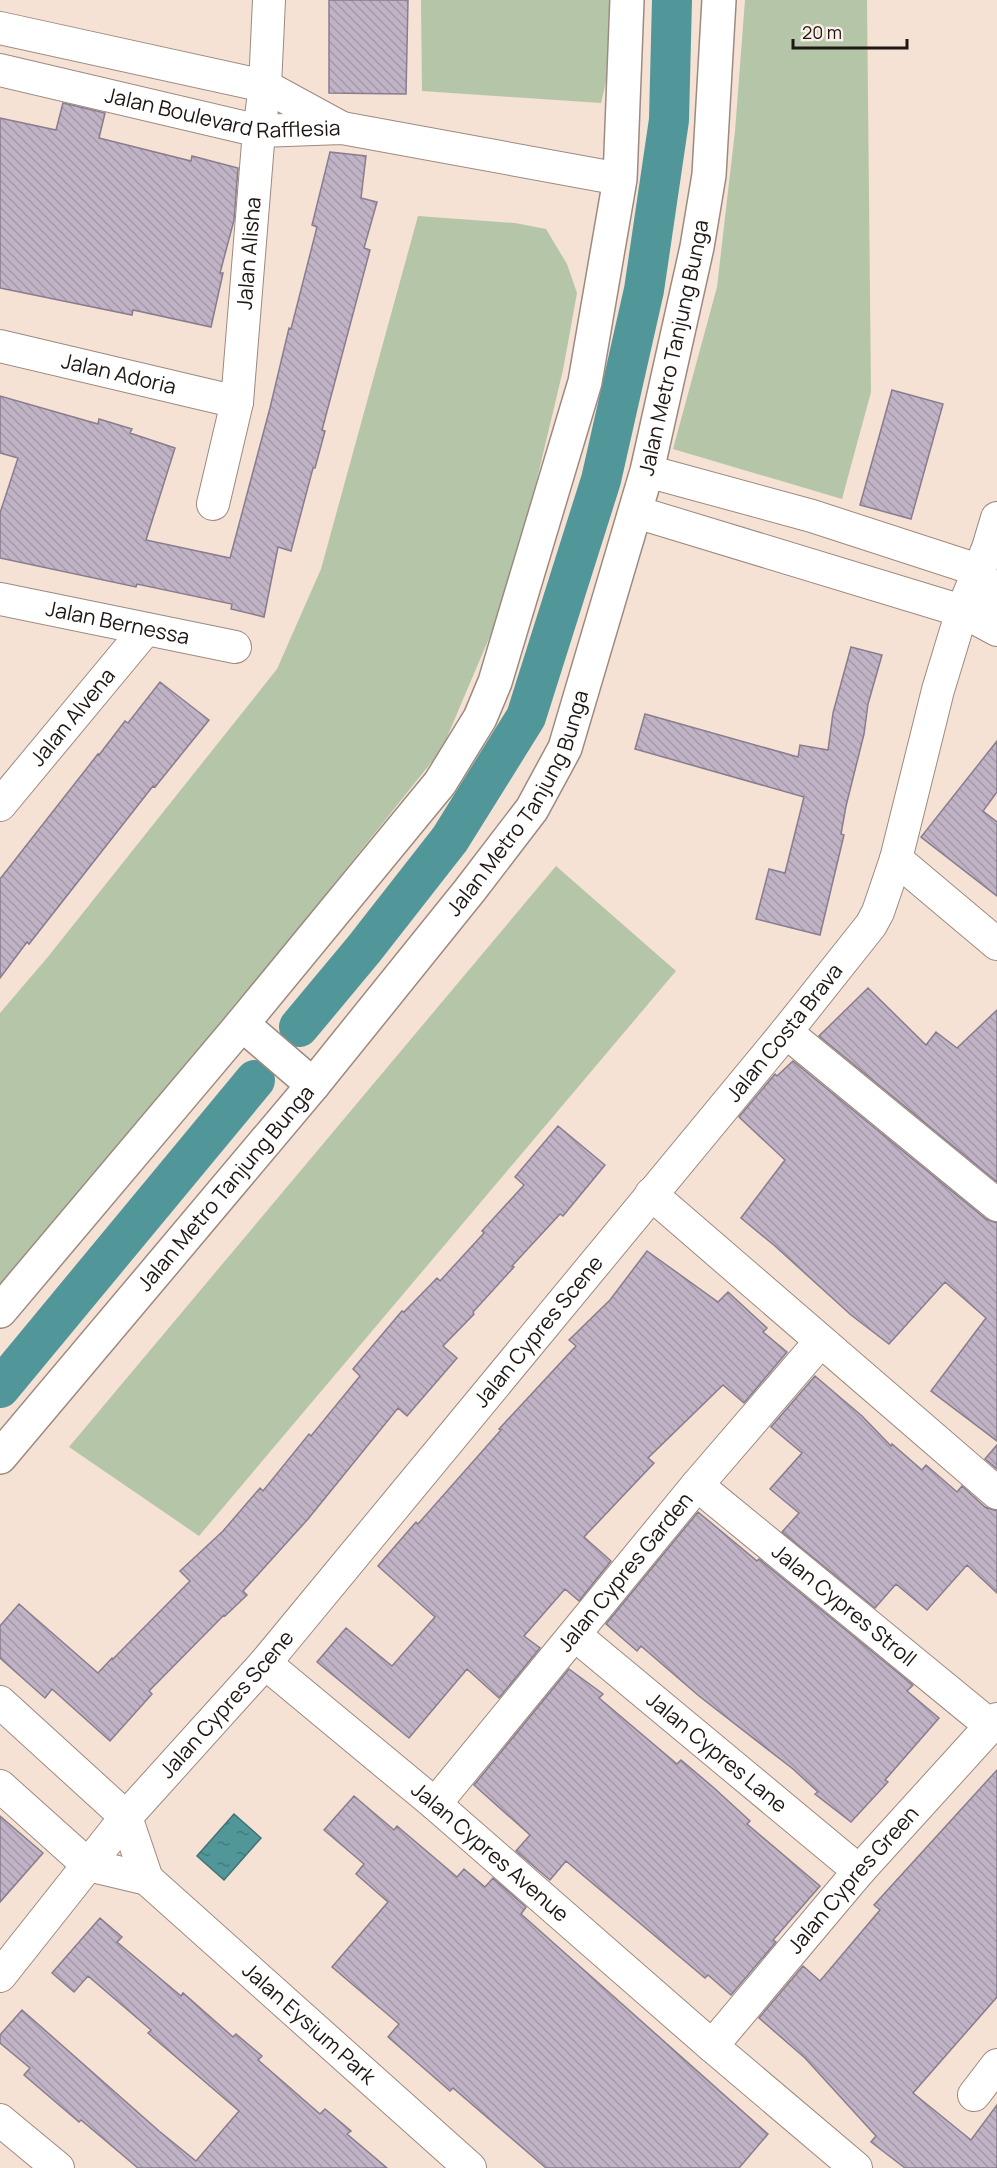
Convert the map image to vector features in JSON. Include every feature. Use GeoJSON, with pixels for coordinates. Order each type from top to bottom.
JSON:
{"type":"FeatureCollection","features":[{"type":"Feature","properties":{"kind":"main road"},"geometry":{"type":"LineString","coordinates":[[0,1311],[242,1024],[440,783],[480,718],[495,682],[585,382],[620,179],[627,0]]}},
{"type":"Feature","properties":{"kind":"main road","name":"Jalan Metro Tanjung Bunga"},"geometry":{"type":"LineString","coordinates":[[0,1457],[314,1085],[470,890],[532,809],[565,748],[647,471],[697,247],[709,175],[719,0]]}},
{"type":"Feature","properties":{"kind":"main road"},"geometry":{"type":"LineString","coordinates":[[242,1024],[314,1085]]}},
{"type":"Feature","properties":{"kind":"street","name":"Jalan Alisha"},"geometry":{"type":"LineString","coordinates":[[213,504],[237,402],[259,132],[265,86],[269,0]]}},
{"type":"Feature","properties":{"kind":"street","name":"Jalan Boulevard Rafflesia"},"geometry":{"type":"LineString","coordinates":[[0,28],[265,86],[342,128]]}},
{"type":"Feature","properties":{"kind":"street","name":"Jalan Boulevard Rafflesia"},"geometry":{"type":"LineString","coordinates":[[0,70],[259,132],[342,128]]}},
{"type":"Feature","properties":{"kind":"street"},"geometry":{"type":"LineString","coordinates":[[342,128],[620,179]]}},
{"type":"Feature","properties":{"kind":"street","name":"Jalan Adoria"},"geometry":{"type":"LineString","coordinates":[[0,345],[237,402]]}},
{"type":"Feature","properties":{"kind":"street"},"geometry":{"type":"LineString","coordinates":[[647,471],[812,516],[978,570],[997,602]]}},
{"type":"Feature","properties":{"kind":"street"},"geometry":{"type":"LineString","coordinates":[[636,512],[962,611],[997,630]]}},
{"type":"Feature","properties":{"kind":"street","name":"Jalan Costa Brava"},"geometry":{"type":"LineString","coordinates":[[651,1194],[786,1032],[871,925],[878,912],[896,859],[935,701],[962,611],[996,523]]}},
{"type":"Feature","properties":{"kind":"street","name":"Jalan Bernessa"},"geometry":{"type":"LineString","coordinates":[[0,599],[234,646]]}},
{"type":"Feature","properties":{"kind":"street","name":"Jalan Alvena"},"geometry":{"type":"LineString","coordinates":[[0,806],[146,629]]}},
{"type":"Feature","properties":{"kind":"street"},"geometry":{"type":"LineString","coordinates":[[896,859],[997,944]]}},
{"type":"Feature","properties":{"kind":"street"},"geometry":{"type":"LineString","coordinates":[[786,1032],[997,1205]]}},
{"type":"Feature","properties":{"kind":"street"},"geometry":{"type":"LineString","coordinates":[[651,1194],[997,1493]]}},
{"type":"Feature","properties":{"kind":"street","name":"Jalan Cypres Scene"},"geometry":{"type":"LineString","coordinates":[[0,1976],[126,1817],[266,1663],[651,1194]]}},
{"type":"Feature","properties":{"kind":"street","name":"Jalan Cypres Garden"},"geometry":{"type":"LineString","coordinates":[[435,1804],[697,1485],[820,1342]]}},
{"type":"Feature","properties":{"kind":"street","name":"Jalan Cypres Stroll"},"geometry":{"type":"LineString","coordinates":[[697,1485],[994,1723]]}},
{"type":"Feature","properties":{"kind":"street","name":"Jalan Cypres Lane"},"geometry":{"type":"LineString","coordinates":[[575,1635],[859,1871]]}},
{"type":"Feature","properties":{"kind":"street","name":"Jalan Cypres Avenue"},"geometry":{"type":"LineString","coordinates":[[266,1663],[435,1804],[712,2046],[840,2163]]}},
{"type":"Feature","properties":{"kind":"street"},"geometry":{"type":"LineString","coordinates":[[0,1702],[126,1817],[147,1879]]}},
{"type":"Feature","properties":{"kind":"street","name":"Jalan Cypres Green"},"geometry":{"type":"LineString","coordinates":[[712,2046],[859,1871],[994,1723]]}},
{"type":"Feature","properties":{"kind":"street"},"geometry":{"type":"LineString","coordinates":[[0,1786],[88,1865],[147,1879]]}},
{"type":"Feature","properties":{"kind":"street","name":"Jalan Eysium Park"},"geometry":{"type":"LineString","coordinates":[[147,1879],[470,2168]]}},
{"type":"Feature","properties":{"kind":"street"},"geometry":{"type":"LineString","coordinates":[[974,2095],[997,2065]]}},
{"type":"Feature","properties":{"kind":"street"},"geometry":{"type":"LineString","coordinates":[[0,2120],[58,2168]]}},
{"type":"Feature","properties":{"kind":"green space"},"geometry":{"type":"Polygon","coordinates":[[[421,0],[613,0],[612,57],[601,103],[422,91],[421,0]]]}},
{"type":"Feature","properties":{"kind":"green space"},"geometry":{"type":"Polygon","coordinates":[[[745,0],[867,0],[871,392],[842,499],[673,449],[717,287],[735,131],[745,0]]]}},
{"type":"Feature","properties":{"kind":"green space"},"geometry":{"type":"Polygon","coordinates":[[[418,216],[515,223],[546,229],[567,264],[577,293],[563,370],[512,584],[442,749],[282,949],[0,1289],[0,1013],[47,958],[277,669],[321,569],[418,216]]]}},
{"type":"Feature","properties":{"kind":"green space"},"geometry":{"type":"Polygon","coordinates":[[[556,866],[676,971],[199,1536],[69,1447],[556,866]]]}},
{"type":"Feature","properties":{"kind":"water"},"geometry":{"type":"Polygon","coordinates":[[[234,1814],[261,1838],[224,1880],[197,1856],[234,1814]]]}},
{"type":"Feature","properties":{"kind":"building"},"geometry":{"type":"Polygon","coordinates":[[[329,0],[408,0],[406,94],[329,93],[329,0]]]}},
{"type":"Feature","properties":{"kind":"building"},"geometry":{"type":"Polygon","coordinates":[[[63,103],[105,113],[99,138],[191,161],[192,156],[238,168],[234,220],[220,273],[223,273],[211,327],[133,310],[132,315],[0,288],[0,118],[56,130],[63,103]]]}},
{"type":"Feature","properties":{"kind":"building"},"geometry":{"type":"Polygon","coordinates":[[[330,152],[366,156],[361,198],[377,202],[364,248],[370,250],[322,430],[325,431],[315,468],[313,468],[291,551],[278,547],[264,617],[231,609],[232,604],[137,584],[136,587],[0,558],[0,513],[18,458],[0,453],[0,396],[98,424],[99,419],[132,429],[130,433],[175,448],[146,540],[230,558],[317,227],[312,225],[330,152]]]}},
{"type":"Feature","properties":{"kind":"building"},"geometry":{"type":"Polygon","coordinates":[[[892,390],[943,404],[911,519],[860,505],[892,390]]]}},
{"type":"Feature","properties":{"kind":"building"},"geometry":{"type":"Polygon","coordinates":[[[851,647],[882,655],[868,704],[864,734],[846,806],[841,834],[844,835],[820,935],[756,919],[769,869],[785,873],[804,797],[635,749],[645,714],[798,757],[800,745],[828,750],[833,713],[851,647]]]}},
{"type":"Feature","properties":{"kind":"building"},"geometry":{"type":"Polygon","coordinates":[[[160,682],[209,720],[155,787],[153,786],[0,978],[0,879],[98,754],[125,721],[128,723],[160,682]]]}},
{"type":"Feature","properties":{"kind":"building"},"geometry":{"type":"Polygon","coordinates":[[[997,741],[997,792],[983,811],[997,822],[997,896],[921,837],[997,741]]]}},
{"type":"Feature","properties":{"kind":"building"},"geometry":{"type":"Polygon","coordinates":[[[868,988],[926,1045],[936,1032],[957,1048],[997,1010],[997,1182],[819,1036],[868,988]]]}},
{"type":"Feature","properties":{"kind":"building"},"geometry":{"type":"Polygon","coordinates":[[[793,1061],[986,1219],[997,1223],[997,1441],[931,1391],[986,1318],[945,1282],[889,1344],[851,1315],[741,1218],[785,1160],[739,1117],[775,1074],[777,1076],[793,1061]]]}},
{"type":"Feature","properties":{"kind":"building"},"geometry":{"type":"Polygon","coordinates":[[[558,1126],[605,1165],[563,1216],[560,1214],[512,1266],[514,1267],[473,1312],[474,1314],[443,1346],[457,1358],[407,1416],[398,1408],[308,1519],[243,1591],[247,1595],[224,1615],[149,1691],[152,1694],[110,1741],[52,1689],[45,1698],[0,1658],[0,1626],[19,1604],[98,1673],[113,1659],[190,1581],[180,1571],[223,1531],[260,1488],[263,1491],[309,1434],[311,1436],[360,1376],[353,1369],[402,1311],[404,1312],[437,1278],[440,1281],[484,1233],[482,1231],[524,1185],[515,1177],[558,1126]]]}},
{"type":"Feature","properties":{"kind":"building"},"geometry":{"type":"Polygon","coordinates":[[[647,1251],[718,1302],[728,1292],[767,1328],[763,1332],[787,1352],[744,1403],[723,1385],[648,1458],[654,1463],[584,1537],[611,1561],[579,1601],[565,1589],[524,1636],[540,1648],[499,1698],[467,1669],[409,1738],[317,1662],[346,1628],[392,1666],[435,1617],[378,1566],[576,1346],[569,1340],[610,1300],[647,1251]]]}},
{"type":"Feature","properties":{"kind":"building"},"geometry":{"type":"Polygon","coordinates":[[[815,1376],[862,1416],[891,1446],[892,1444],[922,1470],[926,1465],[957,1492],[962,1486],[985,1507],[997,1511],[997,1593],[967,1565],[927,1610],[896,1584],[875,1608],[782,1532],[799,1513],[770,1489],[802,1453],[771,1427],[815,1376]]]}},
{"type":"Feature","properties":{"kind":"building"},"geometry":{"type":"Polygon","coordinates":[[[997,1445],[997,1469],[985,1459],[997,1445]]]}},
{"type":"Feature","properties":{"kind":"building"},"geometry":{"type":"Polygon","coordinates":[[[698,1512],[913,1685],[907,1691],[939,1718],[885,1780],[888,1782],[851,1822],[815,1794],[818,1792],[793,1769],[699,1696],[641,1646],[637,1651],[606,1624],[698,1512]]]}},
{"type":"Feature","properties":{"kind":"building"},"geometry":{"type":"Polygon","coordinates":[[[569,1669],[603,1694],[599,1698],[677,1764],[681,1760],[714,1788],[750,1821],[747,1824],[820,1886],[773,1940],[776,1942],[731,1995],[708,1975],[705,1978],[566,1861],[550,1880],[516,1851],[530,1835],[474,1785],[569,1669]]]}},
{"type":"Feature","properties":{"kind":"building"},"geometry":{"type":"Polygon","coordinates":[[[997,1770],[997,1997],[913,2093],[971,2140],[997,2105],[997,2168],[905,2168],[871,2142],[876,2136],[805,2058],[759,2018],[803,1966],[820,1981],[880,1910],[874,1905],[997,1770]]]}},
{"type":"Feature","properties":{"kind":"building"},"geometry":{"type":"Polygon","coordinates":[[[354,1796],[394,1830],[397,1826],[457,1877],[464,1869],[485,1887],[493,1878],[526,1907],[521,1914],[768,2134],[739,2168],[546,2168],[453,2088],[450,2091],[388,2037],[399,2024],[332,1967],[388,1902],[356,1874],[364,1864],[324,1830],[354,1796]]]}},
{"type":"Feature","properties":{"kind":"building"},"geometry":{"type":"Polygon","coordinates":[[[0,1816],[43,1853],[0,1902],[0,1816]]]}},
{"type":"Feature","properties":{"kind":"building"},"geometry":{"type":"Polygon","coordinates":[[[100,1918],[122,1937],[117,1942],[181,1996],[183,1993],[233,2037],[236,2034],[262,2056],[258,2060],[320,2114],[325,2109],[351,2131],[347,2134],[387,2168],[138,2168],[24,2075],[30,2068],[0,2043],[0,2035],[22,2010],[196,2161],[239,2111],[148,2033],[151,2030],[88,1976],[74,1992],[52,1973],[100,1918]]]}},
{"type":"Feature","properties":{"kind":"waterway"},"geometry":{"type":"LineString","coordinates":[[299,1027],[364,949],[450,839],[526,717],[601,480],[644,290],[669,120],[672,0]]}},
{"type":"Feature","properties":{"kind":"waterway"},"geometry":{"type":"LineString","coordinates":[[0,1388],[255,1080]]}}]}
